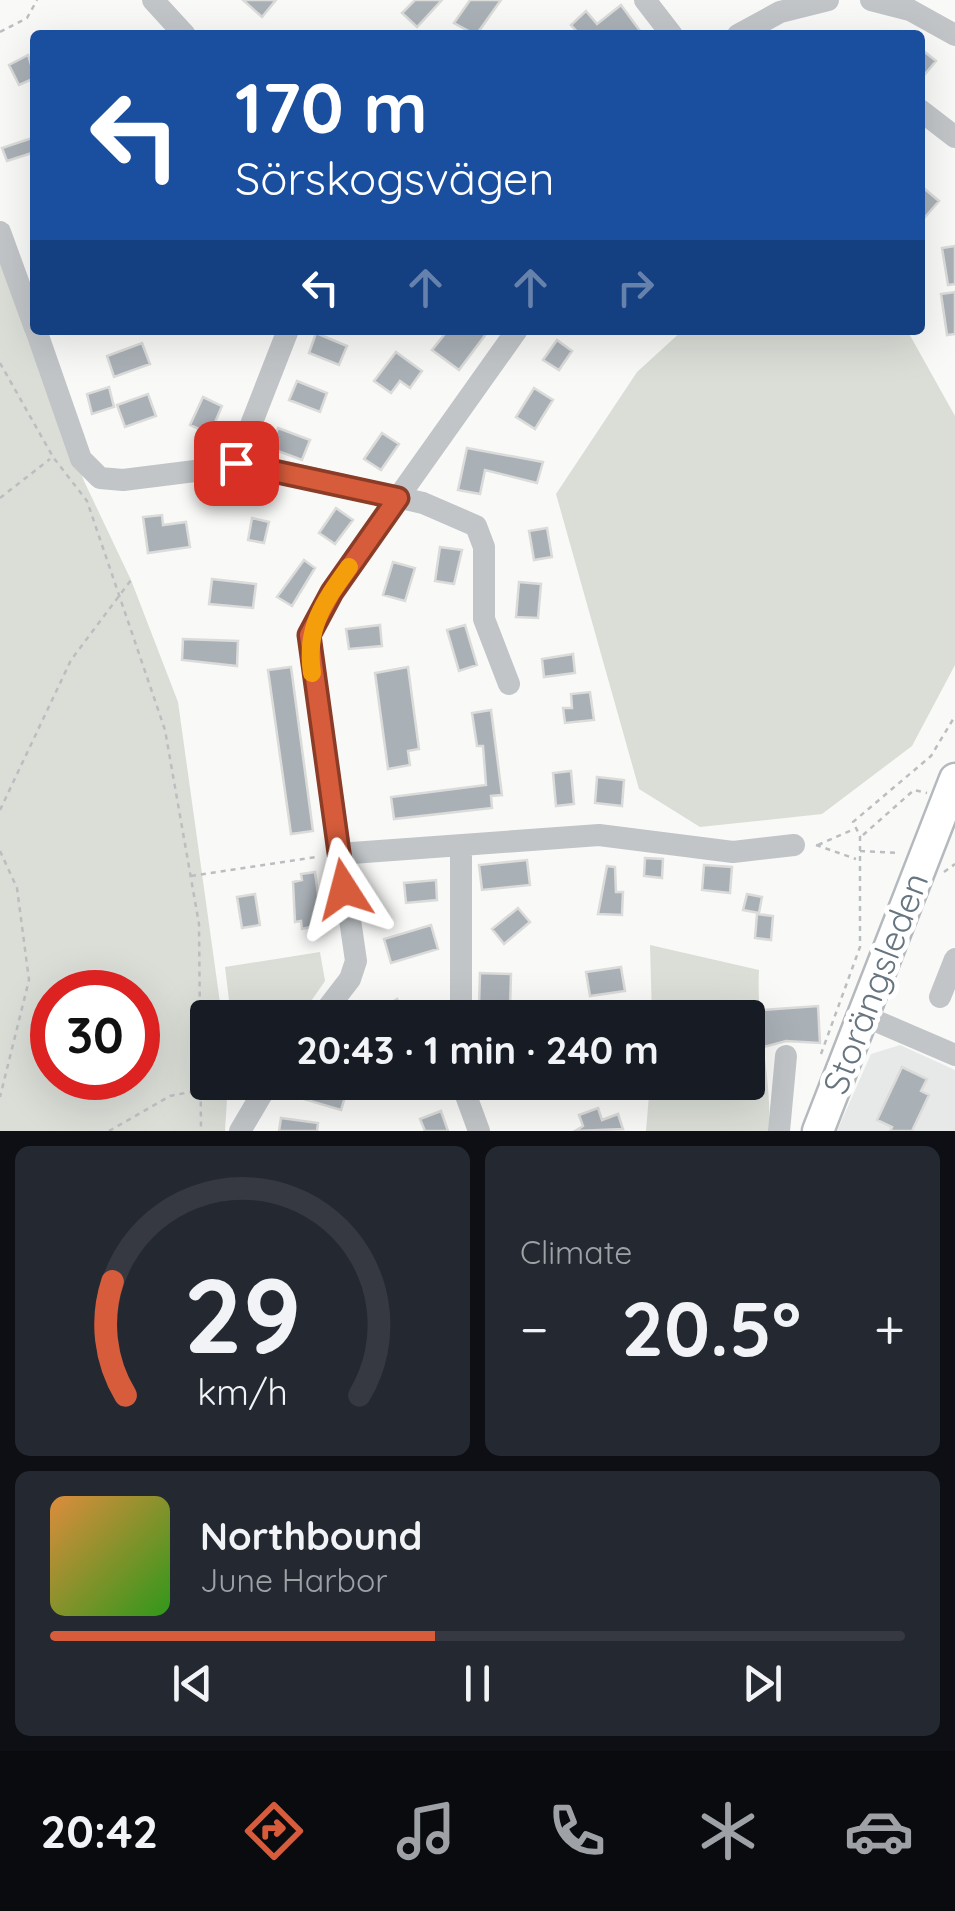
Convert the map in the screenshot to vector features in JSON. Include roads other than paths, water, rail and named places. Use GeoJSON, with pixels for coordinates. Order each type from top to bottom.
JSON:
{"type":"FeatureCollection","features":[{"type":"Feature","properties":{"kind":"main road","name":"Storängsleden"},"geometry":{"type":"LineString","coordinates":[[818,1131],[955,779]]}},
{"type":"Feature","properties":{"kind":"street"},"geometry":{"type":"LineString","coordinates":[[645,0],[668,30]]}},
{"type":"Feature","properties":{"kind":"street"},"geometry":{"type":"LineString","coordinates":[[747,30],[780,12],[828,0]]}},
{"type":"Feature","properties":{"kind":"street"},"geometry":{"type":"LineString","coordinates":[[871,0],[910,10],[955,35]]}},
{"type":"Feature","properties":{"kind":"street"},"geometry":{"type":"LineString","coordinates":[[158,2],[180,30]]}},
{"type":"Feature","properties":{"kind":"street"},"geometry":{"type":"LineString","coordinates":[[925,114],[955,137]]}},
{"type":"Feature","properties":{"kind":"street"},"geometry":{"type":"LineString","coordinates":[[0,232],[30,315]]}},
{"type":"Feature","properties":{"kind":"street"},"geometry":{"type":"LineString","coordinates":[[37,335],[82,459],[92,473],[123,480],[236,463],[398,498],[451,513],[476,526],[484,546],[484,619],[508,684]]}},
{"type":"Feature","properties":{"kind":"street"},"geometry":{"type":"LineString","coordinates":[[236,463],[286,335]]}},
{"type":"Feature","properties":{"kind":"street"},"geometry":{"type":"LineString","coordinates":[[334,1000],[350,979],[356,961],[309,635],[332,592],[513,335]]}},
{"type":"Feature","properties":{"kind":"street"},"geometry":{"type":"LineString","coordinates":[[338,854],[599,835],[733,852],[805,845]]}},
{"type":"Feature","properties":{"kind":"street"},"geometry":{"type":"LineString","coordinates":[[461,1000],[462,846]]}},
{"type":"Feature","properties":{"kind":"street"},"geometry":{"type":"LineString","coordinates":[[940,997],[955,959]]}},
{"type":"Feature","properties":{"kind":"street"},"geometry":{"type":"LineString","coordinates":[[862,1015],[955,1055]]}},
{"type":"Feature","properties":{"kind":"street"},"geometry":{"type":"LineString","coordinates":[[779,1131],[786,1056]]}},
{"type":"Feature","properties":{"kind":"street"},"geometry":{"type":"LineString","coordinates":[[240,1131],[258,1100]]}},
{"type":"Feature","properties":{"kind":"street"},"geometry":{"type":"LineString","coordinates":[[467,1100],[479,1131]]}}]}
